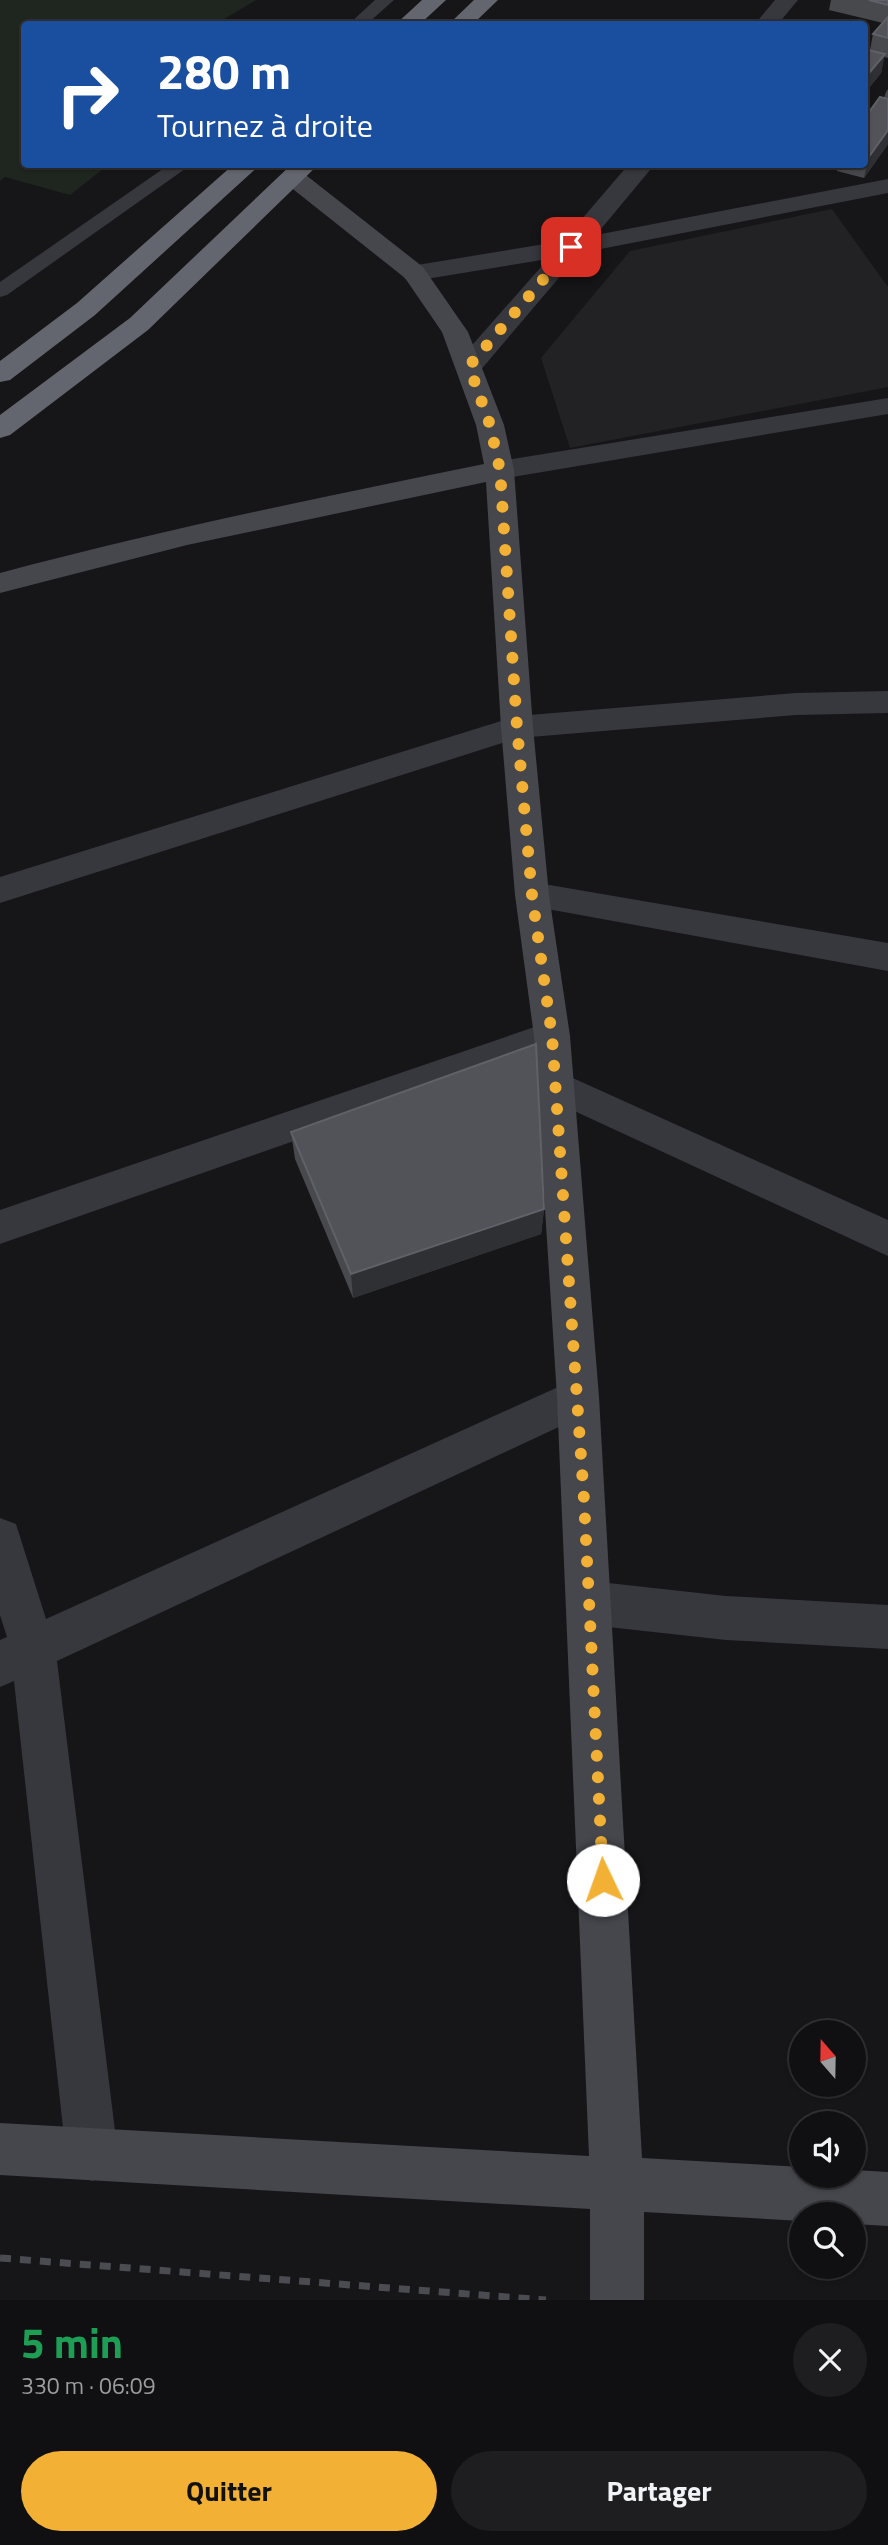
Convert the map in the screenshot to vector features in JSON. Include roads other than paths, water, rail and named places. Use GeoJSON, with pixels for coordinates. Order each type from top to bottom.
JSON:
{"type":"FeatureCollection","features":[{"type":"Feature","properties":{"kind":"highway"},"geometry":{"type":"LineString","coordinates":[[410,21],[435,0]]}},
{"type":"Feature","properties":{"kind":"highway"},"geometry":{"type":"LineString","coordinates":[[463,21],[487,0]]}},
{"type":"Feature","properties":{"kind":"highway"},"geometry":{"type":"LineString","coordinates":[[0,374],[86,309],[245,168]]}},
{"type":"Feature","properties":{"kind":"highway"},"geometry":{"type":"LineString","coordinates":[[0,429],[139,324],[300,171]]}},
{"type":"Feature","properties":{"kind":"main road"},"geometry":{"type":"LineString","coordinates":[[300,171],[415,273],[455,332],[490,425],[500,470],[517,727],[532,895],[552,1036],[578,1397],[617,2185],[617,2300]]}},
{"type":"Feature","properties":{"kind":"main road"},"geometry":{"type":"LineString","coordinates":[[0,583],[94,556],[500,470]]}},
{"type":"Feature","properties":{"kind":"main road"},"geometry":{"type":"LineString","coordinates":[[0,2150],[888,2199]]}},
{"type":"Feature","properties":{"kind":"street"},"geometry":{"type":"LineString","coordinates":[[769,21],[787,0]]}},
{"type":"Feature","properties":{"kind":"street"},"geometry":{"type":"LineString","coordinates":[[469,366],[640,168]]}},
{"type":"Feature","properties":{"kind":"street"},"geometry":{"type":"LineString","coordinates":[[415,273],[571,247],[888,186]]}},
{"type":"Feature","properties":{"kind":"street"},"geometry":{"type":"LineString","coordinates":[[500,470],[888,405]]}},
{"type":"Feature","properties":{"kind":"street"},"geometry":{"type":"LineString","coordinates":[[0,890],[517,727],[796,704],[888,702]]}},
{"type":"Feature","properties":{"kind":"street"},"geometry":{"type":"LineString","coordinates":[[532,895],[888,957]]}},
{"type":"Feature","properties":{"kind":"street"},"geometry":{"type":"LineString","coordinates":[[0,1227],[552,1036]]}},
{"type":"Feature","properties":{"kind":"street"},"geometry":{"type":"LineString","coordinates":[[555,1085],[888,1239]]}},
{"type":"Feature","properties":{"kind":"street"},"geometry":{"type":"LineString","coordinates":[[17,1657],[578,1397]]}},
{"type":"Feature","properties":{"kind":"street"},"geometry":{"type":"LineString","coordinates":[[0,1539],[92,2155]]}},
{"type":"Feature","properties":{"kind":"street"},"geometry":{"type":"LineString","coordinates":[[590,1603],[726,1618],[888,1627]]}},
{"type":"Feature","properties":{"kind":"lane"},"geometry":{"type":"LineString","coordinates":[[361,21],[386,0]]}},
{"type":"Feature","properties":{"kind":"lane"},"geometry":{"type":"LineString","coordinates":[[0,291],[177,168]]}},
{"type":"Feature","properties":{"kind":"railway"},"geometry":{"type":"LineString","coordinates":[[0,2258],[546,2300]]}}]}
